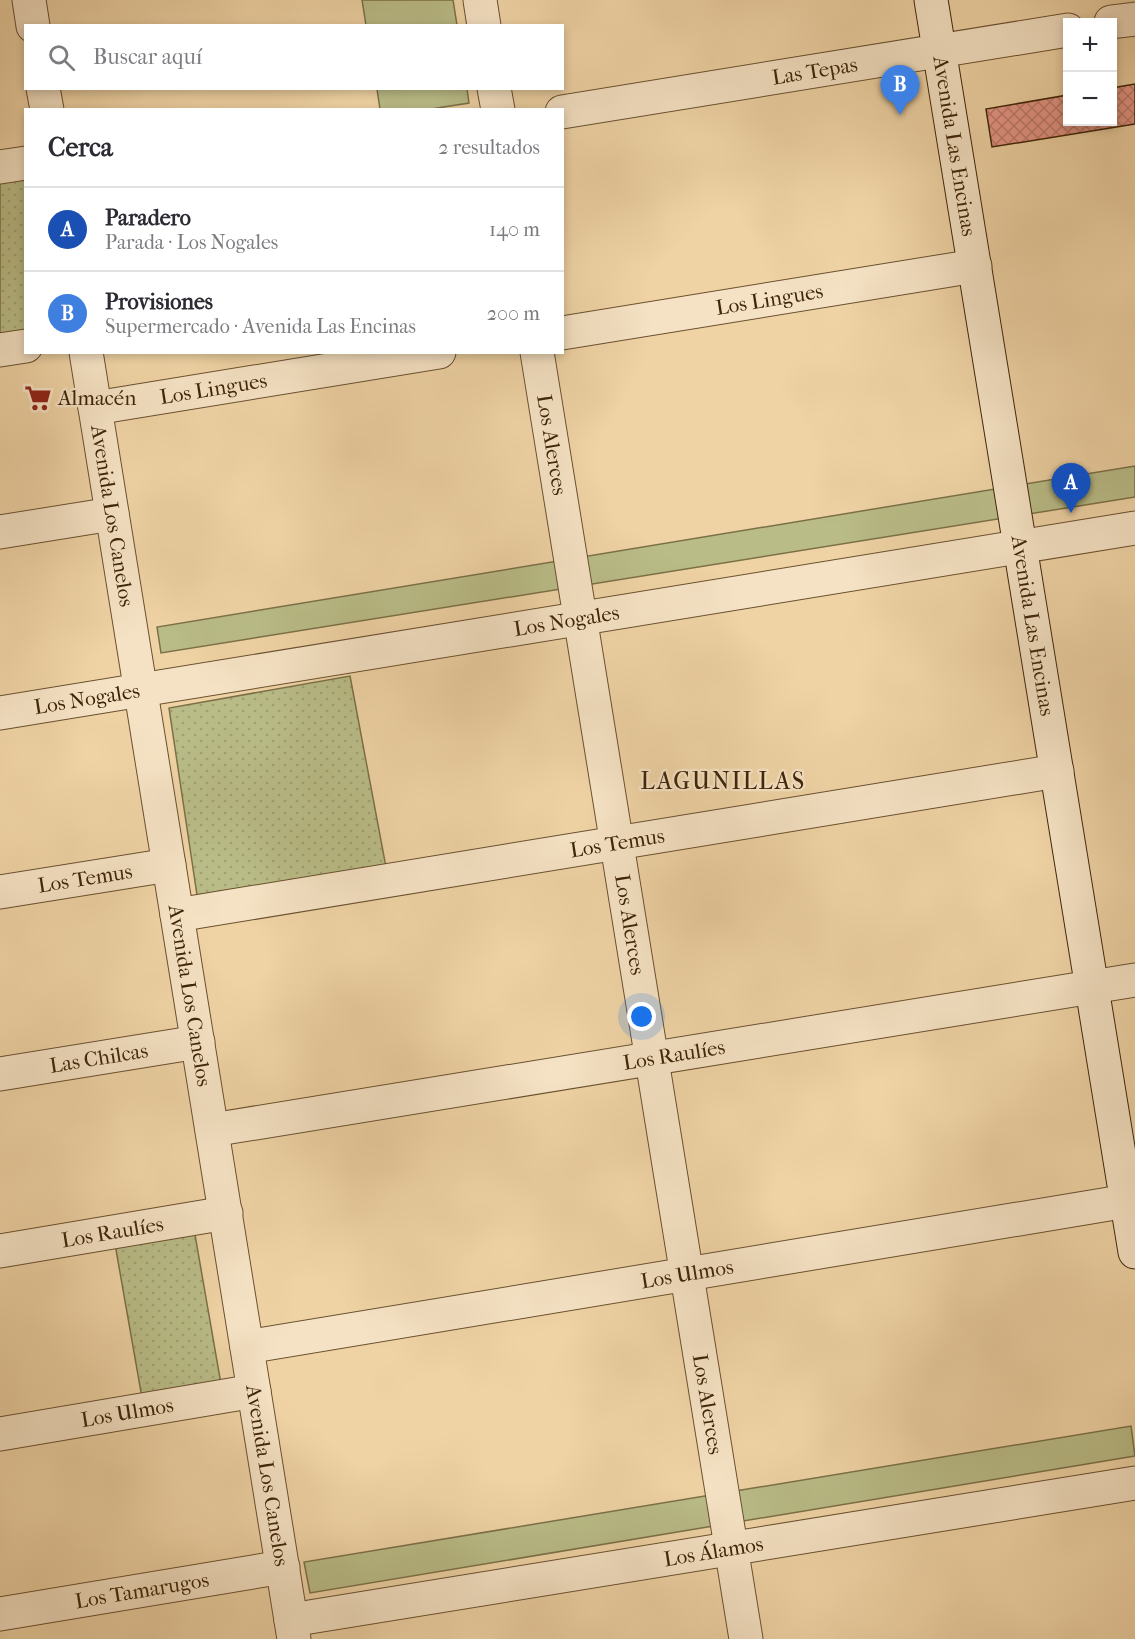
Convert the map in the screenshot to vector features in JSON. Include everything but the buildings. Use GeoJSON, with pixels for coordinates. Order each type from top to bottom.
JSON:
{"type":"FeatureCollection","features":[{"type":"Feature","properties":{"kind":"street"},"geometry":{"type":"LineString","coordinates":[[29,0],[33,24]]}},
{"type":"Feature","properties":{"kind":"street"},"geometry":{"type":"LineString","coordinates":[[480,0],[484,24]]}},
{"type":"Feature","properties":{"kind":"street","name":"Avenida Las Encinas"},"geometry":{"type":"LineString","coordinates":[[931,0],[1135,1252]]}},
{"type":"Feature","properties":{"kind":"street"},"geometry":{"type":"LineString","coordinates":[[1117,21],[1135,19]]}},
{"type":"Feature","properties":{"kind":"street","name":"Las Tepas"},"geometry":{"type":"LineString","coordinates":[[564,112],[1063,31]]}},
{"type":"Feature","properties":{"kind":"street"},"geometry":{"type":"LineString","coordinates":[[43,90],[47,108]]}},
{"type":"Feature","properties":{"kind":"street"},"geometry":{"type":"LineString","coordinates":[[494,90],[498,108]]}},
{"type":"Feature","properties":{"kind":"street"},"geometry":{"type":"LineString","coordinates":[[0,167],[24,163]]}},
{"type":"Feature","properties":{"kind":"street","name":"Los Lingues"},"geometry":{"type":"LineString","coordinates":[[564,333],[975,266]]}},
{"type":"Feature","properties":{"kind":"street"},"geometry":{"type":"LineString","coordinates":[[0,350],[24,346]]}},
{"type":"Feature","properties":{"kind":"street","name":"Avenida Los Canelos"},"geometry":{"type":"LineString","coordinates":[[86,354],[293,1629]]}},
{"type":"Feature","properties":{"kind":"street","name":"Los Lingues"},"geometry":{"type":"LineString","coordinates":[[95,408],[427,354]]}},
{"type":"Feature","properties":{"kind":"street","name":"Los Alerces"},"geometry":{"type":"LineString","coordinates":[[537,354],[746,1639]]}},
{"type":"Feature","properties":{"kind":"street"},"geometry":{"type":"LineString","coordinates":[[0,532],[112,514]]}},
{"type":"Feature","properties":{"kind":"street","name":"Los Nogales"},"geometry":{"type":"LineString","coordinates":[[0,713],[1135,528]]}},
{"type":"Feature","properties":{"kind":"street","name":"Los Temus"},"geometry":{"type":"LineString","coordinates":[[177,915],[1057,771]]}},
{"type":"Feature","properties":{"kind":"street","name":"Los Temus"},"geometry":{"type":"LineString","coordinates":[[0,892],[169,865]]}},
{"type":"Feature","properties":{"kind":"street","name":"Los Raulíes"},"geometry":{"type":"LineString","coordinates":[[212,1130],[1135,980]]}},
{"type":"Feature","properties":{"kind":"street","name":"Las Chilcas"},"geometry":{"type":"LineString","coordinates":[[0,1074],[198,1042]]}},
{"type":"Feature","properties":{"kind":"street","name":"Los Ulmos"},"geometry":{"type":"LineString","coordinates":[[247,1347],[1127,1201]]}},
{"type":"Feature","properties":{"kind":"street","name":"Los Raulíes"},"geometry":{"type":"LineString","coordinates":[[0,1251],[226,1213]]}},
{"type":"Feature","properties":{"kind":"street","name":"Los Ulmos"},"geometry":{"type":"LineString","coordinates":[[0,1434],[255,1391]]}},
{"type":"Feature","properties":{"kind":"street","name":"Los Álamos"},"geometry":{"type":"LineString","coordinates":[[293,1629],[731,1548],[1135,1483]]}},
{"type":"Feature","properties":{"kind":"street","name":"Los Tamarugos"},"geometry":{"type":"LineString","coordinates":[[0,1614],[283,1567]]}},
{"type":"Feature","properties":{"kind":"green space"},"geometry":{"type":"Polygon","coordinates":[[[362,0],[453,0],[457,24],[366,24],[362,0]]]}},
{"type":"Feature","properties":{"kind":"green space"},"geometry":{"type":"Polygon","coordinates":[[[377,90],[467,90],[469,103],[437,108],[380,108],[377,90]]]}},
{"type":"Feature","properties":{"kind":"green space"},"geometry":{"type":"Polygon","coordinates":[[[0,179],[24,179],[24,335],[0,340],[0,179]]]}},
{"type":"Feature","properties":{"kind":"green space"},"geometry":{"type":"Polygon","coordinates":[[[1135,466],[1135,497],[161,653],[157,627],[1135,466]]]}},
{"type":"Feature","properties":{"kind":"green space"},"geometry":{"type":"Polygon","coordinates":[[[350,676],[386,867],[197,895],[169,708],[350,676]]]}},
{"type":"Feature","properties":{"kind":"green space"},"geometry":{"type":"Polygon","coordinates":[[[194,1229],[221,1384],[142,1398],[115,1244],[194,1229]]]}},
{"type":"Feature","properties":{"kind":"green space"},"geometry":{"type":"Polygon","coordinates":[[[1131,1426],[1135,1456],[310,1593],[304,1562],[1131,1426]]]}},
{"type":"Feature","properties":{"kind":"place","name":"Provisiones"},"geometry":{"type":"Point","coordinates":[900,115]}},
{"type":"Feature","properties":{"kind":"place","name":"Almacén"},"geometry":{"type":"Point","coordinates":[38,398]}},
{"type":"Feature","properties":{"kind":"place","name":"Paradero"},"geometry":{"type":"Point","coordinates":[1071,513]}},
{"type":"Feature","properties":{"kind":"district","name":"LAGUNILLAS"},"geometry":{"type":"Point","coordinates":[723,781]}}]}
